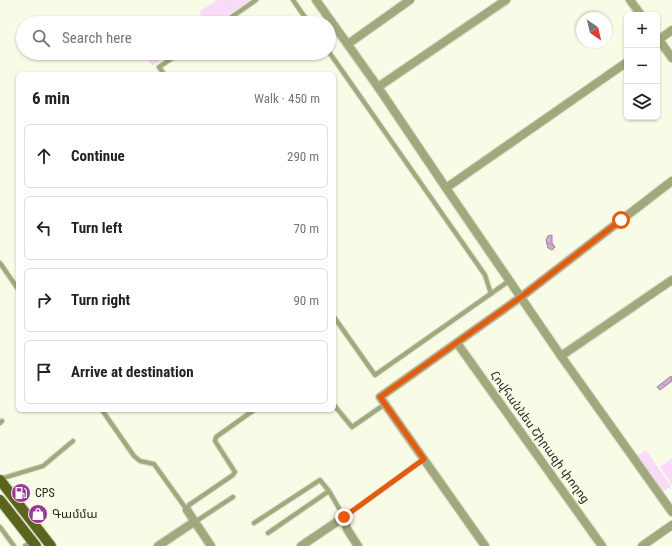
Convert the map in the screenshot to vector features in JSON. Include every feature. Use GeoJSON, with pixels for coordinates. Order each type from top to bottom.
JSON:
{"type":"FeatureCollection","features":[{"type":"Feature","properties":{"kind":"main road"},"geometry":{"type":"LineString","coordinates":[[0,480],[51,546]]}},
{"type":"Feature","properties":{"kind":"main road"},"geometry":{"type":"LineString","coordinates":[[0,500],[31,544]]}},
{"type":"Feature","properties":{"kind":"street"},"geometry":{"type":"LineString","coordinates":[[316,0],[328,16]]}},
{"type":"Feature","properties":{"kind":"street"},"geometry":{"type":"LineString","coordinates":[[348,44],[410,0]]}},
{"type":"Feature","properties":{"kind":"street"},"geometry":{"type":"LineString","coordinates":[[378,87],[506,0]]}},
{"type":"Feature","properties":{"kind":"street"},"geometry":{"type":"LineString","coordinates":[[630,0],[639,12]]}},
{"type":"Feature","properties":{"kind":"street"},"geometry":{"type":"LineString","coordinates":[[336,28],[561,356],[672,512]]}},
{"type":"Feature","properties":{"kind":"street"},"geometry":{"type":"LineString","coordinates":[[660,38],[672,30]]}},
{"type":"Feature","properties":{"kind":"street"},"geometry":{"type":"LineString","coordinates":[[660,42],[672,58]]}},
{"type":"Feature","properties":{"kind":"street"},"geometry":{"type":"LineString","coordinates":[[446,188],[624,64]]}},
{"type":"Feature","properties":{"kind":"street"},"geometry":{"type":"LineString","coordinates":[[485,546],[380,397],[521,297],[672,181]]}},
{"type":"Feature","properties":{"kind":"street"},"geometry":{"type":"LineString","coordinates":[[561,356],[672,280]]}},
{"type":"Feature","properties":{"kind":"street","name":"Հովհաննես Շիրազի փողոց"},"geometry":{"type":"LineString","coordinates":[[457,343],[602,546]]}},
{"type":"Feature","properties":{"kind":"street"},"geometry":{"type":"LineString","coordinates":[[187,510],[211,546]]}},
{"type":"Feature","properties":{"kind":"street"},"geometry":{"type":"LineString","coordinates":[[301,546],[344,517],[347,529],[358,546]]}},
{"type":"Feature","properties":{"kind":"street"},"geometry":{"type":"LineString","coordinates":[[158,546],[194,522]]}},
{"type":"Feature","properties":{"kind":"street"},"geometry":{"type":"LineString","coordinates":[[642,546],[672,525]]}},
{"type":"Feature","properties":{"kind":"lane"},"geometry":{"type":"LineString","coordinates":[[233,16],[256,0]]}},
{"type":"Feature","properties":{"kind":"lane"},"geometry":{"type":"LineString","coordinates":[[293,0],[304,16]]}},
{"type":"Feature","properties":{"kind":"lane"},"geometry":{"type":"LineString","coordinates":[[163,72],[159,67],[170,60]]}},
{"type":"Feature","properties":{"kind":"lane"},"geometry":{"type":"LineString","coordinates":[[335,60],[485,275],[490,294]]}},
{"type":"Feature","properties":{"kind":"lane"},"geometry":{"type":"LineString","coordinates":[[0,262],[16,286]]}},
{"type":"Feature","properties":{"kind":"lane"},"geometry":{"type":"LineString","coordinates":[[336,320],[375,374],[509,280]]}},
{"type":"Feature","properties":{"kind":"lane"},"geometry":{"type":"LineString","coordinates":[[336,407],[352,427],[385,404]]}},
{"type":"Feature","properties":{"kind":"lane"},"geometry":{"type":"LineString","coordinates":[[103,412],[134,456],[140,461],[154,464],[187,510],[189,505],[233,476],[235,472],[216,441],[216,437],[251,412]]}},
{"type":"Feature","properties":{"kind":"lane"},"geometry":{"type":"LineString","coordinates":[[0,480],[43,466],[73,441]]}},
{"type":"Feature","properties":{"kind":"lane"},"geometry":{"type":"LineString","coordinates":[[254,523],[320,480],[329,491],[344,517],[424,459]]}},
{"type":"Feature","properties":{"kind":"lane"},"geometry":{"type":"LineString","coordinates":[[268,533],[329,491]]}},
{"type":"Feature","properties":{"kind":"lane"},"geometry":{"type":"LineString","coordinates":[[194,522],[233,497]]}},
{"type":"Feature","properties":{"kind":"lane"},"geometry":{"type":"LineString","coordinates":[[0,527],[14,546]]}},
{"type":"Feature","properties":{"kind":"shaded area"},"geometry":{"type":"Polygon","coordinates":[[[217,0],[250,0],[227,16],[202,16],[199,12],[217,0]]]}},
{"type":"Feature","properties":{"kind":"shaded area"},"geometry":{"type":"Polygon","coordinates":[[[148,60],[161,60],[152,66],[148,60]]]}},
{"type":"Feature","properties":{"kind":"shaded area"},"geometry":{"type":"Polygon","coordinates":[[[646,450],[671,486],[661,493],[636,457],[646,450]]]}},
{"type":"Feature","properties":{"kind":"shaded area"},"geometry":{"type":"Polygon","coordinates":[[[672,458],[672,485],[660,467],[672,458]]]}},
{"type":"Feature","properties":{"kind":"water"},"geometry":{"type":"Polygon","coordinates":[[[552,235],[552,243],[555,247],[552,250],[548,248],[546,240],[548,236],[552,235]]]}},
{"type":"Feature","properties":{"kind":"water"},"geometry":{"type":"Polygon","coordinates":[[[671,376],[672,381],[660,390],[657,387],[671,376]]]}},
{"type":"Feature","properties":{"kind":"water"},"geometry":{"type":"Polygon","coordinates":[[[549,449],[556,459],[552,461],[545,451],[549,449]]]}},
{"type":"Feature","properties":{"kind":"place","name":"CPS"},"geometry":{"type":"Point","coordinates":[21,493]}},
{"type":"Feature","properties":{"kind":"place","name":"Գամմա"},"geometry":{"type":"Point","coordinates":[38,514]}},
{"type":"Feature","properties":{"kind":"route"},"geometry":{"type":"LineString","coordinates":[[344,517],[424,459],[380,397],[521,297],[621,220]]}}]}
